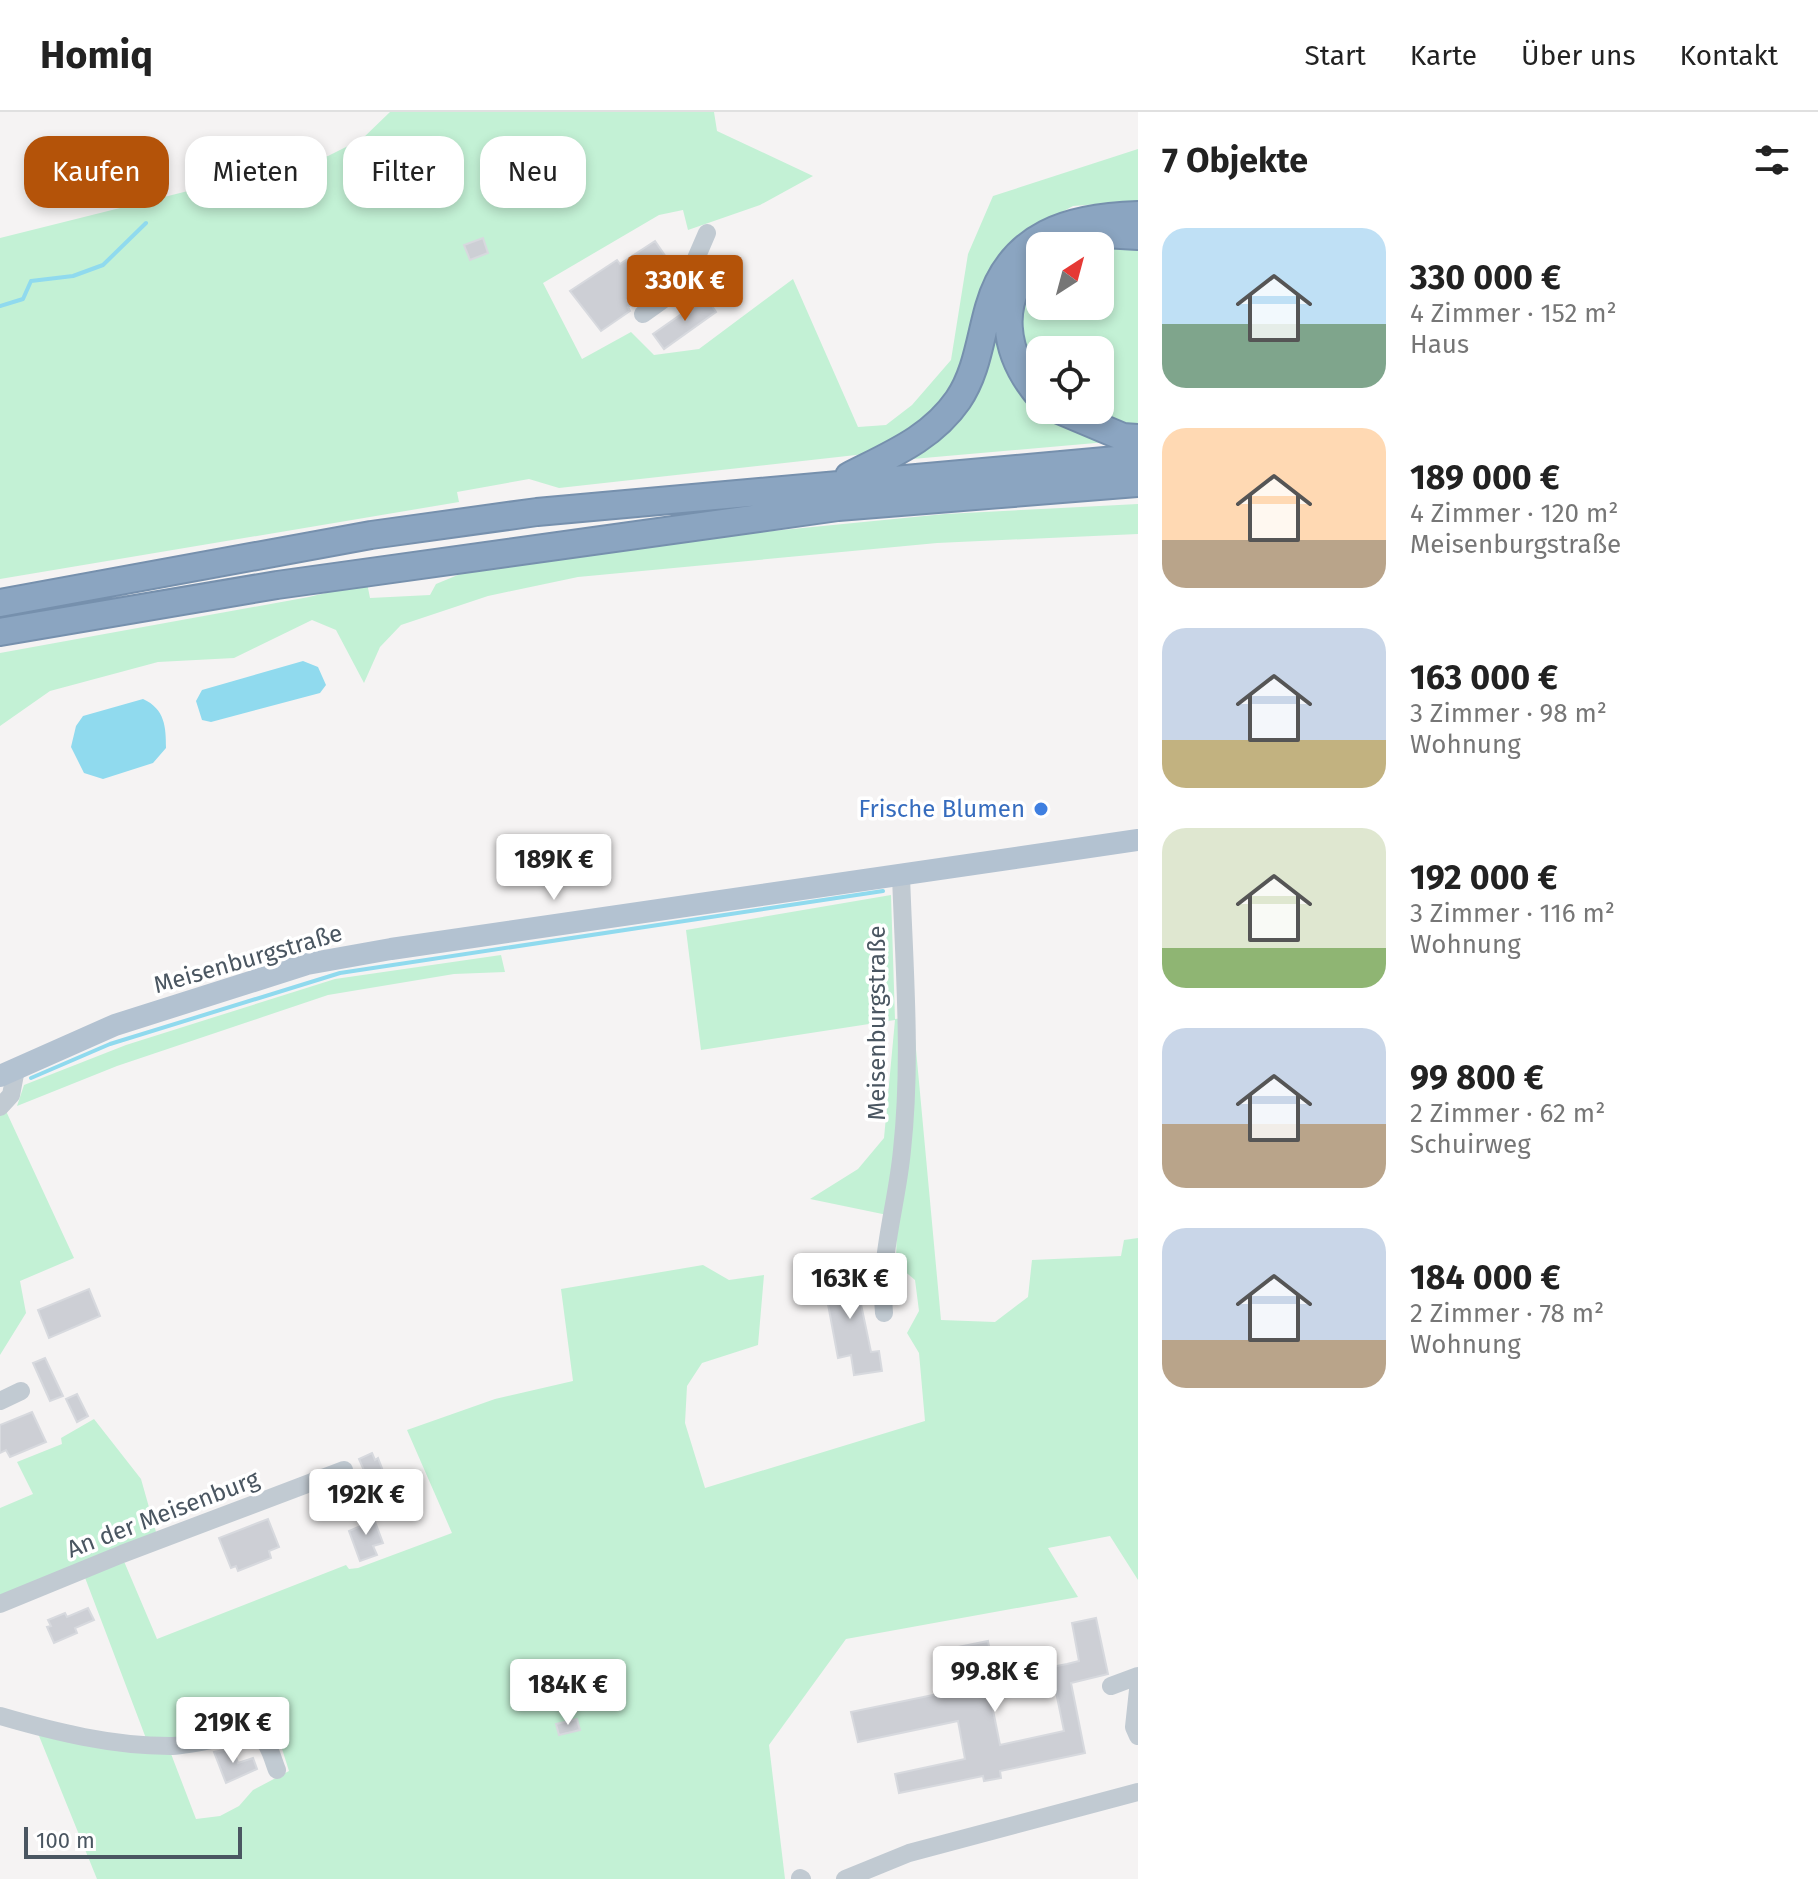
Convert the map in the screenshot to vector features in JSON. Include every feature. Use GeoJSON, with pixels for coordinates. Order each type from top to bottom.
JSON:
{"type":"FeatureCollection","features":[{"type":"Feature","properties":{"kind":"highway"},"geometry":{"type":"LineString","coordinates":[[836,483],[909,446],[945,416],[959,399],[970,377],[990,304],[1000,280],[1032,241],[1075,221],[1138,215]]}},
{"type":"Feature","properties":{"kind":"highway"},"geometry":{"type":"LineString","coordinates":[[1114,235],[1138,236]]}},
{"type":"Feature","properties":{"kind":"highway"},"geometry":{"type":"LineString","coordinates":[[1026,273],[1013,298],[1008,324],[1011,352],[1026,381]]}},
{"type":"Feature","properties":{"kind":"highway"},"geometry":{"type":"LineString","coordinates":[[1088,424],[1123,437],[1138,438]]}},
{"type":"Feature","properties":{"kind":"highway"},"geometry":{"type":"LineString","coordinates":[[0,603],[401,531],[537,512],[1138,458]]}},
{"type":"Feature","properties":{"kind":"highway"},"geometry":{"type":"LineString","coordinates":[[0,632],[277,585],[838,507],[1138,483]]}},
{"type":"Feature","properties":{"kind":"main road","name":"Meisenburgstraße"},"geometry":{"type":"LineString","coordinates":[[8,1072],[115,1025],[307,964],[391,949],[1138,840]]}},
{"type":"Feature","properties":{"kind":"street"},"geometry":{"type":"LineString","coordinates":[[643,314],[685,284],[707,233]]}},
{"type":"Feature","properties":{"kind":"street","name":"Meisenburgstraße"},"geometry":{"type":"LineString","coordinates":[[884,1313],[881,1283],[884,1250],[902,1152],[908,1064],[901,875]]}},
{"type":"Feature","properties":{"kind":"street"},"geometry":{"type":"LineString","coordinates":[[0,1107],[11,1095],[8,1072]]}},
{"type":"Feature","properties":{"kind":"street"},"geometry":{"type":"LineString","coordinates":[[0,1401],[21,1391]]}},
{"type":"Feature","properties":{"kind":"street","name":"An der Meisenburg"},"geometry":{"type":"LineString","coordinates":[[0,1604],[344,1470]]}},
{"type":"Feature","properties":{"kind":"street"},"geometry":{"type":"LineString","coordinates":[[1111,1686],[1138,1676]]}},
{"type":"Feature","properties":{"kind":"street"},"geometry":{"type":"LineString","coordinates":[[1138,1690],[1134,1727],[1138,1736]]}},
{"type":"Feature","properties":{"kind":"street"},"geometry":{"type":"LineString","coordinates":[[0,1716],[93,1739],[167,1747],[191,1746],[250,1733],[266,1742],[277,1770]]}},
{"type":"Feature","properties":{"kind":"street"},"geometry":{"type":"LineString","coordinates":[[845,1879],[909,1853],[1138,1792]]}},
{"type":"Feature","properties":{"kind":"green space"},"geometry":{"type":"Polygon","coordinates":[[[390,112],[714,112],[717,131],[813,176],[760,205],[688,230],[683,210],[659,215],[543,283],[582,359],[631,332],[654,355],[699,349],[793,279],[858,427],[886,425],[912,405],[951,360],[968,254],[993,196],[1138,149],[1138,201],[1073,206],[1029,230],[1007,248],[986,279],[964,371],[934,416],[903,442],[865,454],[559,488],[529,479],[457,492],[459,502],[0,579],[0,238],[120,208],[169,208],[169,196],[185,192],[185,208],[327,208],[327,156],[343,148],[343,208],[464,208],[464,136],[365,136],[390,112]]]}},
{"type":"Feature","properties":{"kind":"green space"},"geometry":{"type":"Polygon","coordinates":[[[1114,246],[1138,250],[1138,427],[1124,427],[1114,423],[1114,336],[1026,336],[1026,352],[1018,337],[1026,295],[1026,320],[1114,320],[1114,246]]]}},
{"type":"Feature","properties":{"kind":"green space"},"geometry":{"type":"Polygon","coordinates":[[[997,326],[1026,383],[1026,424],[1063,424],[1076,432],[1107,442],[901,460],[997,326]]]}},
{"type":"Feature","properties":{"kind":"green space"},"geometry":{"type":"Polygon","coordinates":[[[1138,504],[1138,534],[937,543],[578,577],[488,596],[401,625],[380,647],[364,683],[336,630],[312,620],[234,658],[158,662],[50,691],[0,726],[0,653],[309,597],[367,583],[370,598],[430,595],[436,584],[470,570],[650,543],[945,514],[1138,504]]]}},
{"type":"Feature","properties":{"kind":"green space"},"geometry":{"type":"Polygon","coordinates":[[[891,895],[895,1019],[913,1017],[941,1320],[995,1322],[1028,1297],[1032,1260],[1121,1256],[1124,1240],[1138,1238],[1138,1580],[1110,1536],[1048,1548],[1078,1597],[846,1639],[769,1745],[785,1879],[97,1879],[37,1731],[147,1741],[84,1575],[123,1559],[157,1639],[346,1565],[349,1569],[358,1568],[452,1533],[407,1430],[495,1399],[573,1381],[561,1289],[703,1265],[729,1280],[764,1275],[758,1345],[702,1363],[687,1386],[685,1423],[705,1488],[925,1421],[919,1353],[907,1333],[919,1311],[915,1280],[896,1264],[897,1217],[810,1199],[858,1169],[884,1138],[895,1020],[701,1050],[686,930],[891,895]],[[242,1729],[168,1746],[196,1819],[220,1816],[239,1806],[253,1790],[289,1771],[277,1733],[242,1729]]]}},
{"type":"Feature","properties":{"kind":"green space"},"geometry":{"type":"Polygon","coordinates":[[[501,955],[505,972],[454,974],[328,995],[117,1066],[17,1106],[24,1085],[126,1045],[335,979],[501,955]]]}},
{"type":"Feature","properties":{"kind":"green space"},"geometry":{"type":"Polygon","coordinates":[[[6,1111],[74,1258],[20,1281],[26,1313],[0,1355],[0,1115],[6,1111]]]}},
{"type":"Feature","properties":{"kind":"green space"},"geometry":{"type":"Polygon","coordinates":[[[94,1419],[141,1479],[156,1532],[0,1597],[0,1508],[33,1494],[17,1462],[62,1444],[61,1438],[94,1419]]]}},
{"type":"Feature","properties":{"kind":"water"},"geometry":{"type":"Polygon","coordinates":[[[303,661],[318,667],[326,685],[320,693],[211,722],[202,720],[196,701],[202,690],[303,661]]]}},
{"type":"Feature","properties":{"kind":"water"},"geometry":{"type":"Polygon","coordinates":[[[143,699],[160,713],[165,726],[166,748],[153,763],[103,779],[84,773],[71,747],[76,726],[83,716],[143,699]]]}},
{"type":"Feature","properties":{"kind":"building"},"geometry":{"type":"Polygon","coordinates":[[[483,238],[488,253],[470,260],[464,245],[483,238]]]}},
{"type":"Feature","properties":{"kind":"building"},"geometry":{"type":"Polygon","coordinates":[[[655,241],[677,273],[676,276],[628,307],[630,311],[601,331],[570,291],[617,260],[620,264],[655,241]]]}},
{"type":"Feature","properties":{"kind":"building"},"geometry":{"type":"Polygon","coordinates":[[[706,297],[716,312],[664,349],[653,334],[706,297]]]}},
{"type":"Feature","properties":{"kind":"building"},"geometry":{"type":"Polygon","coordinates":[[[853,1266],[871,1352],[879,1351],[882,1371],[854,1375],[851,1355],[838,1358],[822,1272],[853,1266]]]}},
{"type":"Feature","properties":{"kind":"building"},"geometry":{"type":"Polygon","coordinates":[[[89,1289],[100,1316],[49,1338],[38,1310],[89,1289]]]}},
{"type":"Feature","properties":{"kind":"building"},"geometry":{"type":"Polygon","coordinates":[[[45,1358],[63,1396],[50,1401],[33,1363],[45,1358]]]}},
{"type":"Feature","properties":{"kind":"building"},"geometry":{"type":"Polygon","coordinates":[[[77,1394],[88,1416],[77,1422],[66,1399],[77,1394]]]}},
{"type":"Feature","properties":{"kind":"building"},"geometry":{"type":"Polygon","coordinates":[[[32,1412],[46,1442],[10,1457],[6,1450],[0,1453],[0,1425],[32,1412]]]}},
{"type":"Feature","properties":{"kind":"building"},"geometry":{"type":"Polygon","coordinates":[[[372,1453],[375,1460],[378,1458],[383,1471],[370,1477],[359,1459],[372,1453]]]}},
{"type":"Feature","properties":{"kind":"building"},"geometry":{"type":"Polygon","coordinates":[[[371,1511],[383,1543],[373,1546],[377,1555],[360,1561],[349,1531],[363,1525],[359,1515],[371,1511]]]}},
{"type":"Feature","properties":{"kind":"building"},"geometry":{"type":"Polygon","coordinates":[[[268,1519],[279,1547],[269,1551],[271,1558],[238,1571],[236,1566],[231,1568],[219,1538],[268,1519]]]}},
{"type":"Feature","properties":{"kind":"building"},"geometry":{"type":"Polygon","coordinates":[[[88,1608],[94,1620],[75,1628],[77,1633],[54,1643],[47,1627],[51,1626],[48,1620],[65,1613],[67,1617],[88,1608]]]}},
{"type":"Feature","properties":{"kind":"building"},"geometry":{"type":"Polygon","coordinates":[[[1096,1618],[1108,1674],[1071,1683],[1085,1753],[1000,1771],[1001,1778],[984,1781],[983,1776],[899,1793],[895,1774],[965,1759],[958,1721],[858,1742],[851,1712],[962,1689],[953,1648],[988,1641],[995,1678],[1079,1661],[1072,1623],[1096,1618]],[[1055,1687],[991,1700],[1000,1745],[1064,1731],[1055,1687]]]}},
{"type":"Feature","properties":{"kind":"building"},"geometry":{"type":"Polygon","coordinates":[[[577,1719],[580,1730],[559,1735],[556,1724],[577,1719]]]}},
{"type":"Feature","properties":{"kind":"building"},"geometry":{"type":"Polygon","coordinates":[[[233,1748],[238,1763],[253,1758],[257,1769],[226,1783],[214,1752],[233,1748]]]}},
{"type":"Feature","properties":{"kind":"waterway"},"geometry":{"type":"LineString","coordinates":[[0,306],[23,299],[31,281],[73,276],[103,265],[146,223]]}},
{"type":"Feature","properties":{"kind":"waterway"},"geometry":{"type":"LineString","coordinates":[[31,1078],[110,1044],[340,973],[883,891]]}},
{"type":"Feature","properties":{"kind":"place","name":"Frische Blumen"},"geometry":{"type":"Point","coordinates":[1041,809]}}]}
